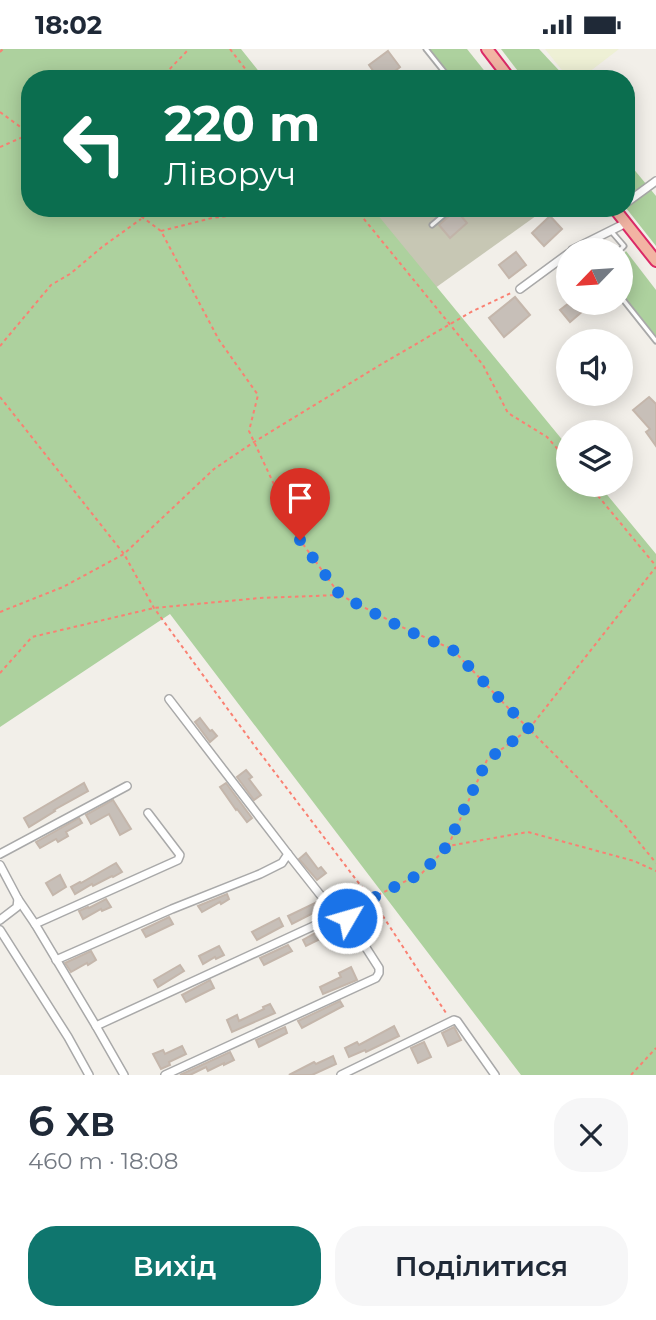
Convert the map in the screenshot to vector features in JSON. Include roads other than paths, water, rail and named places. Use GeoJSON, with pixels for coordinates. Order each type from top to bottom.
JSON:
{"type":"FeatureCollection","features":[{"type":"Feature","properties":{"kind":"highway"},"geometry":{"type":"LineString","coordinates":[[486,49],[503,70]]}},
{"type":"Feature","properties":{"kind":"highway"},"geometry":{"type":"LineString","coordinates":[[622,217],[656,261]]}},
{"type":"Feature","properties":{"kind":"street"},"geometry":{"type":"LineString","coordinates":[[635,196],[656,181]]}},
{"type":"Feature","properties":{"kind":"street"},"geometry":{"type":"LineString","coordinates":[[596,238],[626,223]]}},
{"type":"Feature","properties":{"kind":"street"},"geometry":{"type":"LineString","coordinates":[[520,289],[556,262]]}},
{"type":"Feature","properties":{"kind":"street"},"geometry":{"type":"LineString","coordinates":[[96,1026],[333,915],[333,911],[169,699]]}},
{"type":"Feature","properties":{"kind":"street"},"geometry":{"type":"LineString","coordinates":[[0,854],[127,786]]}},
{"type":"Feature","properties":{"kind":"street"},"geometry":{"type":"LineString","coordinates":[[35,924],[178,860],[180,855],[148,813]]}},
{"type":"Feature","properties":{"kind":"street"},"geometry":{"type":"LineString","coordinates":[[56,960],[260,874],[282,863],[288,854]]}},
{"type":"Feature","properties":{"kind":"street"},"geometry":{"type":"LineString","coordinates":[[0,865],[124,1075]]}},
{"type":"Feature","properties":{"kind":"street"},"geometry":{"type":"LineString","coordinates":[[0,920],[17,907],[18,899]]}},
{"type":"Feature","properties":{"kind":"street"},"geometry":{"type":"LineString","coordinates":[[165,1075],[376,978],[379,968],[347,916],[371,899]]}},
{"type":"Feature","properties":{"kind":"street"},"geometry":{"type":"LineString","coordinates":[[0,930],[89,1075]]}},
{"type":"Feature","properties":{"kind":"street"},"geometry":{"type":"LineString","coordinates":[[341,1075],[451,1020],[457,1021],[495,1075]]}},
{"type":"Feature","properties":{"kind":"lane"},"geometry":{"type":"LineString","coordinates":[[426,49],[443,70]]}},
{"type":"Feature","properties":{"kind":"lane"},"geometry":{"type":"LineString","coordinates":[[432,225],[441,217]]}},
{"type":"Feature","properties":{"kind":"lane"},"geometry":{"type":"LineString","coordinates":[[610,231],[617,238]]}},
{"type":"Feature","properties":{"kind":"lane"},"geometry":{"type":"LineString","coordinates":[[634,313],[656,341]]}}]}
